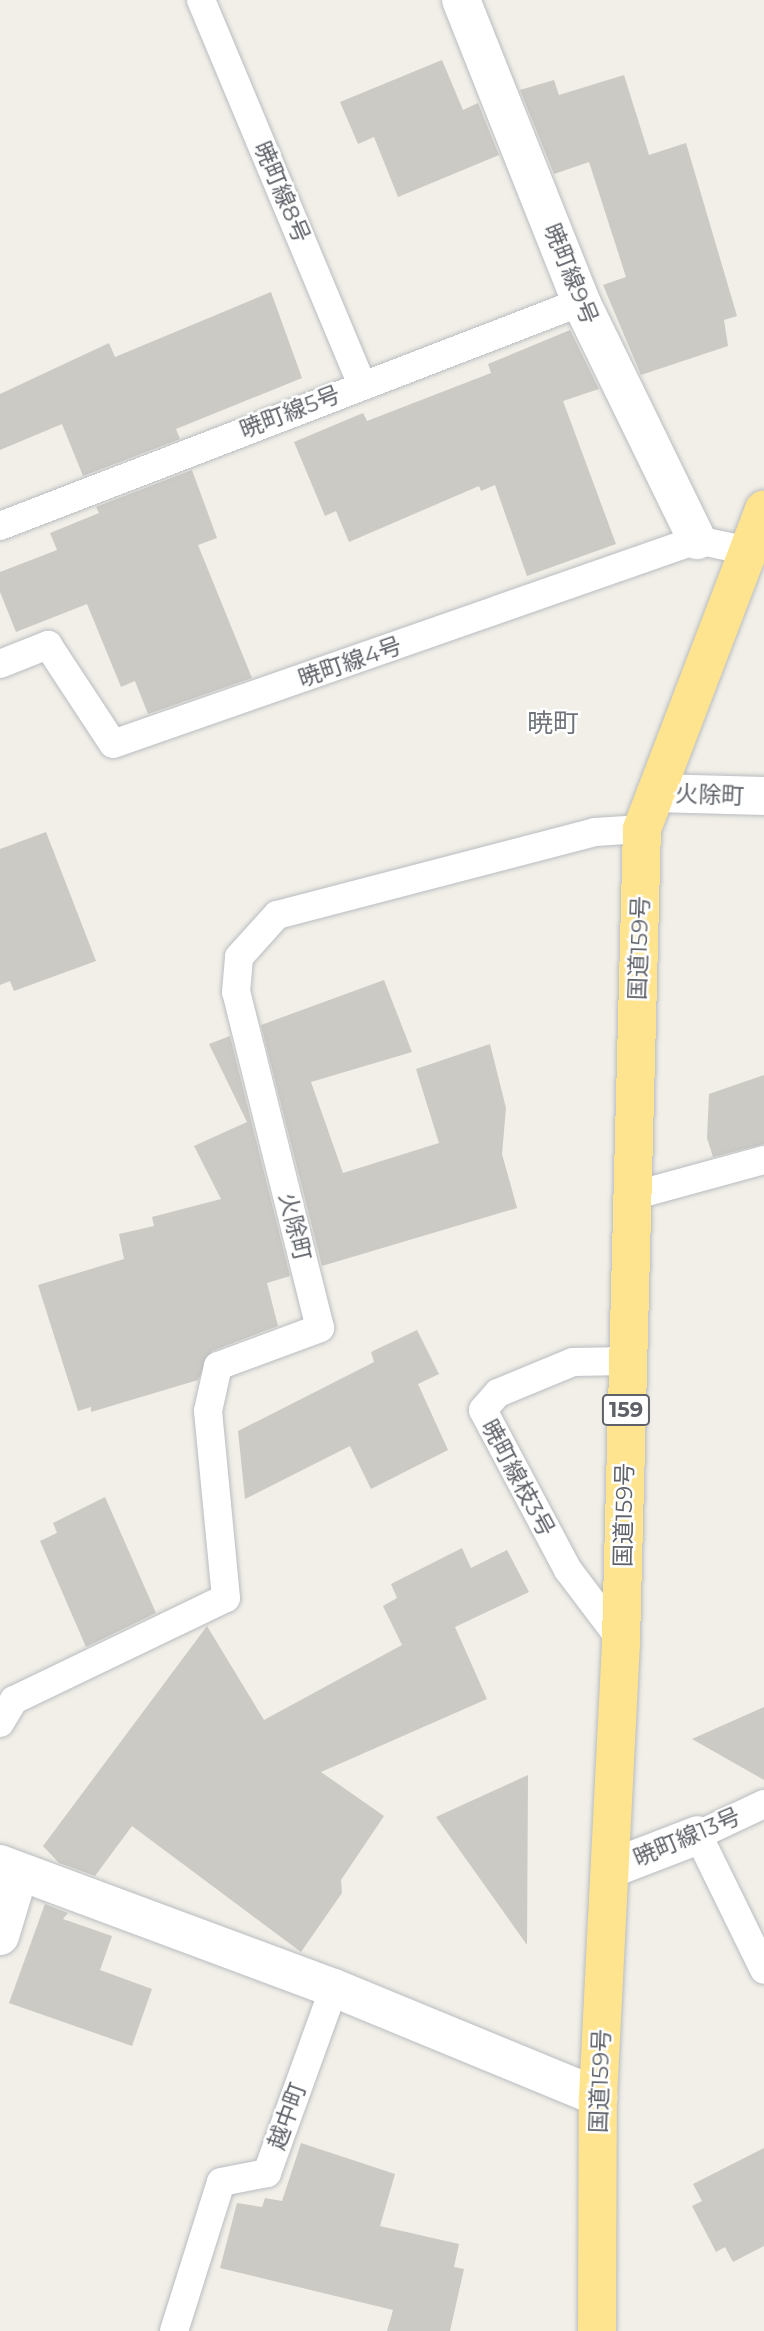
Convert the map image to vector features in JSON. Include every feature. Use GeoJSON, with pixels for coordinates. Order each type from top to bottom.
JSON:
{"type":"FeatureCollection","features":[{"type":"Feature","properties":{"kind":"highway","name":"国道159号"},"geometry":{"type":"LineString","coordinates":[[597,2331],[598,2098],[621,1640],[642,829],[764,510]]}},
{"type":"Feature","properties":{"kind":"street","name":"暁町線9号"},"geometry":{"type":"LineString","coordinates":[[461,0],[581,302],[697,540]]}},
{"type":"Feature","properties":{"kind":"street","name":"火除町"},"geometry":{"type":"LineString","coordinates":[[656,793],[764,796]]}},
{"type":"Feature","properties":{"kind":"street","name":"暁町線13号"},"geometry":{"type":"LineString","coordinates":[[610,1869],[698,1835]]}},
{"type":"Feature","properties":{"kind":"street"},"geometry":{"type":"LineString","coordinates":[[0,1936],[9,1869],[334,1987],[598,2098]]}},
{"type":"Feature","properties":{"kind":"lane","name":"暁町線8号"},"geometry":{"type":"LineString","coordinates":[[201,0],[362,384]]}},
{"type":"Feature","properties":{"kind":"lane","name":"暁町線5号"},"geometry":{"type":"LineString","coordinates":[[0,526],[362,384],[581,302]]}},
{"type":"Feature","properties":{"kind":"lane"},"geometry":{"type":"LineString","coordinates":[[697,540],[749,551]]}},
{"type":"Feature","properties":{"kind":"lane","name":"暁町線4号"},"geometry":{"type":"LineString","coordinates":[[0,664],[48,645],[113,744],[697,540]]}},
{"type":"Feature","properties":{"kind":"lane","name":"火除町"},"geometry":{"type":"LineString","coordinates":[[0,1723],[14,1700],[226,1598],[208,1410],[218,1366],[320,1328],[236,992],[239,957],[276,915],[596,832],[642,829]]}},
{"type":"Feature","properties":{"kind":"lane"},"geometry":{"type":"LineString","coordinates":[[632,1196],[764,1160]]}},
{"type":"Feature","properties":{"kind":"lane","name":"暁町線枝3号"},"geometry":{"type":"LineString","coordinates":[[621,1640],[568,1570],[483,1410],[498,1393],[573,1362],[628,1361]]}},
{"type":"Feature","properties":{"kind":"lane","name":"暁町線13号"},"geometry":{"type":"LineString","coordinates":[[698,1835],[764,1804]]}},
{"type":"Feature","properties":{"kind":"lane"},"geometry":{"type":"LineString","coordinates":[[698,1835],[764,1970]]}},
{"type":"Feature","properties":{"kind":"lane","name":"越中町"},"geometry":{"type":"LineString","coordinates":[[174,2331],[221,2182],[267,2173],[334,1987]]}},
{"type":"Feature","properties":{"kind":"building"},"geometry":{"type":"Polygon","coordinates":[[[442,60],[463,110],[478,103],[499,155],[398,197],[374,137],[358,144],[340,102],[442,60]]]}},
{"type":"Feature","properties":{"kind":"building"},"geometry":{"type":"Polygon","coordinates":[[[624,75],[649,155],[686,143],[737,316],[724,320],[728,346],[641,375],[603,285],[626,277],[589,162],[554,174],[520,90],[554,80],[559,95],[624,75]]]}},
{"type":"Feature","properties":{"kind":"building"},"geometry":{"type":"Polygon","coordinates":[[[271,292],[302,378],[176,429],[180,439],[83,476],[62,424],[0,450],[0,394],[109,343],[115,357],[271,292]]]}},
{"type":"Feature","properties":{"kind":"building"},"geometry":{"type":"Polygon","coordinates":[[[570,330],[599,389],[563,401],[616,544],[527,576],[495,485],[481,491],[479,486],[349,542],[336,511],[325,516],[294,442],[363,413],[367,421],[491,373],[488,364],[570,330]]]}},
{"type":"Feature","properties":{"kind":"building"},"geometry":{"type":"Polygon","coordinates":[[[192,470],[217,538],[198,545],[252,678],[148,714],[135,681],[121,687],[87,604],[16,632],[0,592],[0,572],[57,550],[50,533],[99,513],[96,507],[192,470]]]}},
{"type":"Feature","properties":{"kind":"building"},"geometry":{"type":"Polygon","coordinates":[[[46,832],[96,961],[14,991],[10,981],[0,985],[0,849],[46,832]]]}},
{"type":"Feature","properties":{"kind":"building"},"geometry":{"type":"Polygon","coordinates":[[[384,980],[412,1052],[311,1082],[343,1173],[439,1143],[416,1069],[490,1044],[506,1108],[502,1154],[517,1208],[322,1266],[261,1025],[384,980]]]}},
{"type":"Feature","properties":{"kind":"building"},"geometry":{"type":"Polygon","coordinates":[[[230,1036],[290,1276],[267,1283],[278,1326],[212,1351],[198,1380],[91,1412],[91,1407],[78,1411],[38,1285],[124,1259],[119,1234],[154,1226],[152,1217],[221,1199],[194,1146],[247,1122],[209,1044],[230,1036]]]}},
{"type":"Feature","properties":{"kind":"building"},"geometry":{"type":"Polygon","coordinates":[[[764,1075],[764,1144],[713,1157],[707,1138],[709,1094],[764,1075]]]}},
{"type":"Feature","properties":{"kind":"building"},"geometry":{"type":"Polygon","coordinates":[[[417,1330],[439,1374],[418,1384],[448,1450],[371,1489],[350,1446],[245,1499],[238,1431],[374,1362],[371,1352],[417,1330]]]}},
{"type":"Feature","properties":{"kind":"building"},"geometry":{"type":"Polygon","coordinates":[[[105,1497],[156,1613],[86,1647],[40,1541],[57,1533],[53,1523],[105,1497]]]}},
{"type":"Feature","properties":{"kind":"building"},"geometry":{"type":"Polygon","coordinates":[[[462,1548],[471,1568],[507,1550],[529,1592],[455,1627],[487,1699],[321,1772],[384,1816],[341,1880],[342,1893],[301,1952],[132,1826],[95,1876],[59,1863],[43,1846],[207,1626],[264,1720],[402,1645],[383,1606],[397,1598],[391,1584],[462,1548]]]}},
{"type":"Feature","properties":{"kind":"building"},"geometry":{"type":"Polygon","coordinates":[[[764,1707],[764,1780],[692,1739],[764,1707]]]}},
{"type":"Feature","properties":{"kind":"building"},"geometry":{"type":"Polygon","coordinates":[[[528,1775],[527,1945],[436,1817],[528,1775]]]}},
{"type":"Feature","properties":{"kind":"building"},"geometry":{"type":"Polygon","coordinates":[[[45,1904],[68,1913],[63,1919],[112,1936],[100,1970],[152,1989],[132,2046],[9,2003],[45,1904]]]}},
{"type":"Feature","properties":{"kind":"building"},"geometry":{"type":"Polygon","coordinates":[[[301,2143],[395,2174],[380,2226],[459,2244],[454,2267],[464,2269],[450,2331],[387,2331],[393,2310],[220,2268],[237,2203],[262,2207],[265,2198],[282,2201],[301,2143]]]}},
{"type":"Feature","properties":{"kind":"building"},"geometry":{"type":"Polygon","coordinates":[[[764,2148],[764,2246],[733,2262],[725,2247],[716,2252],[692,2206],[702,2201],[693,2184],[764,2148]]]}},
{"type":"Feature","properties":{"kind":"district","name":"暁町"},"geometry":{"type":"Point","coordinates":[553,724]}}]}
